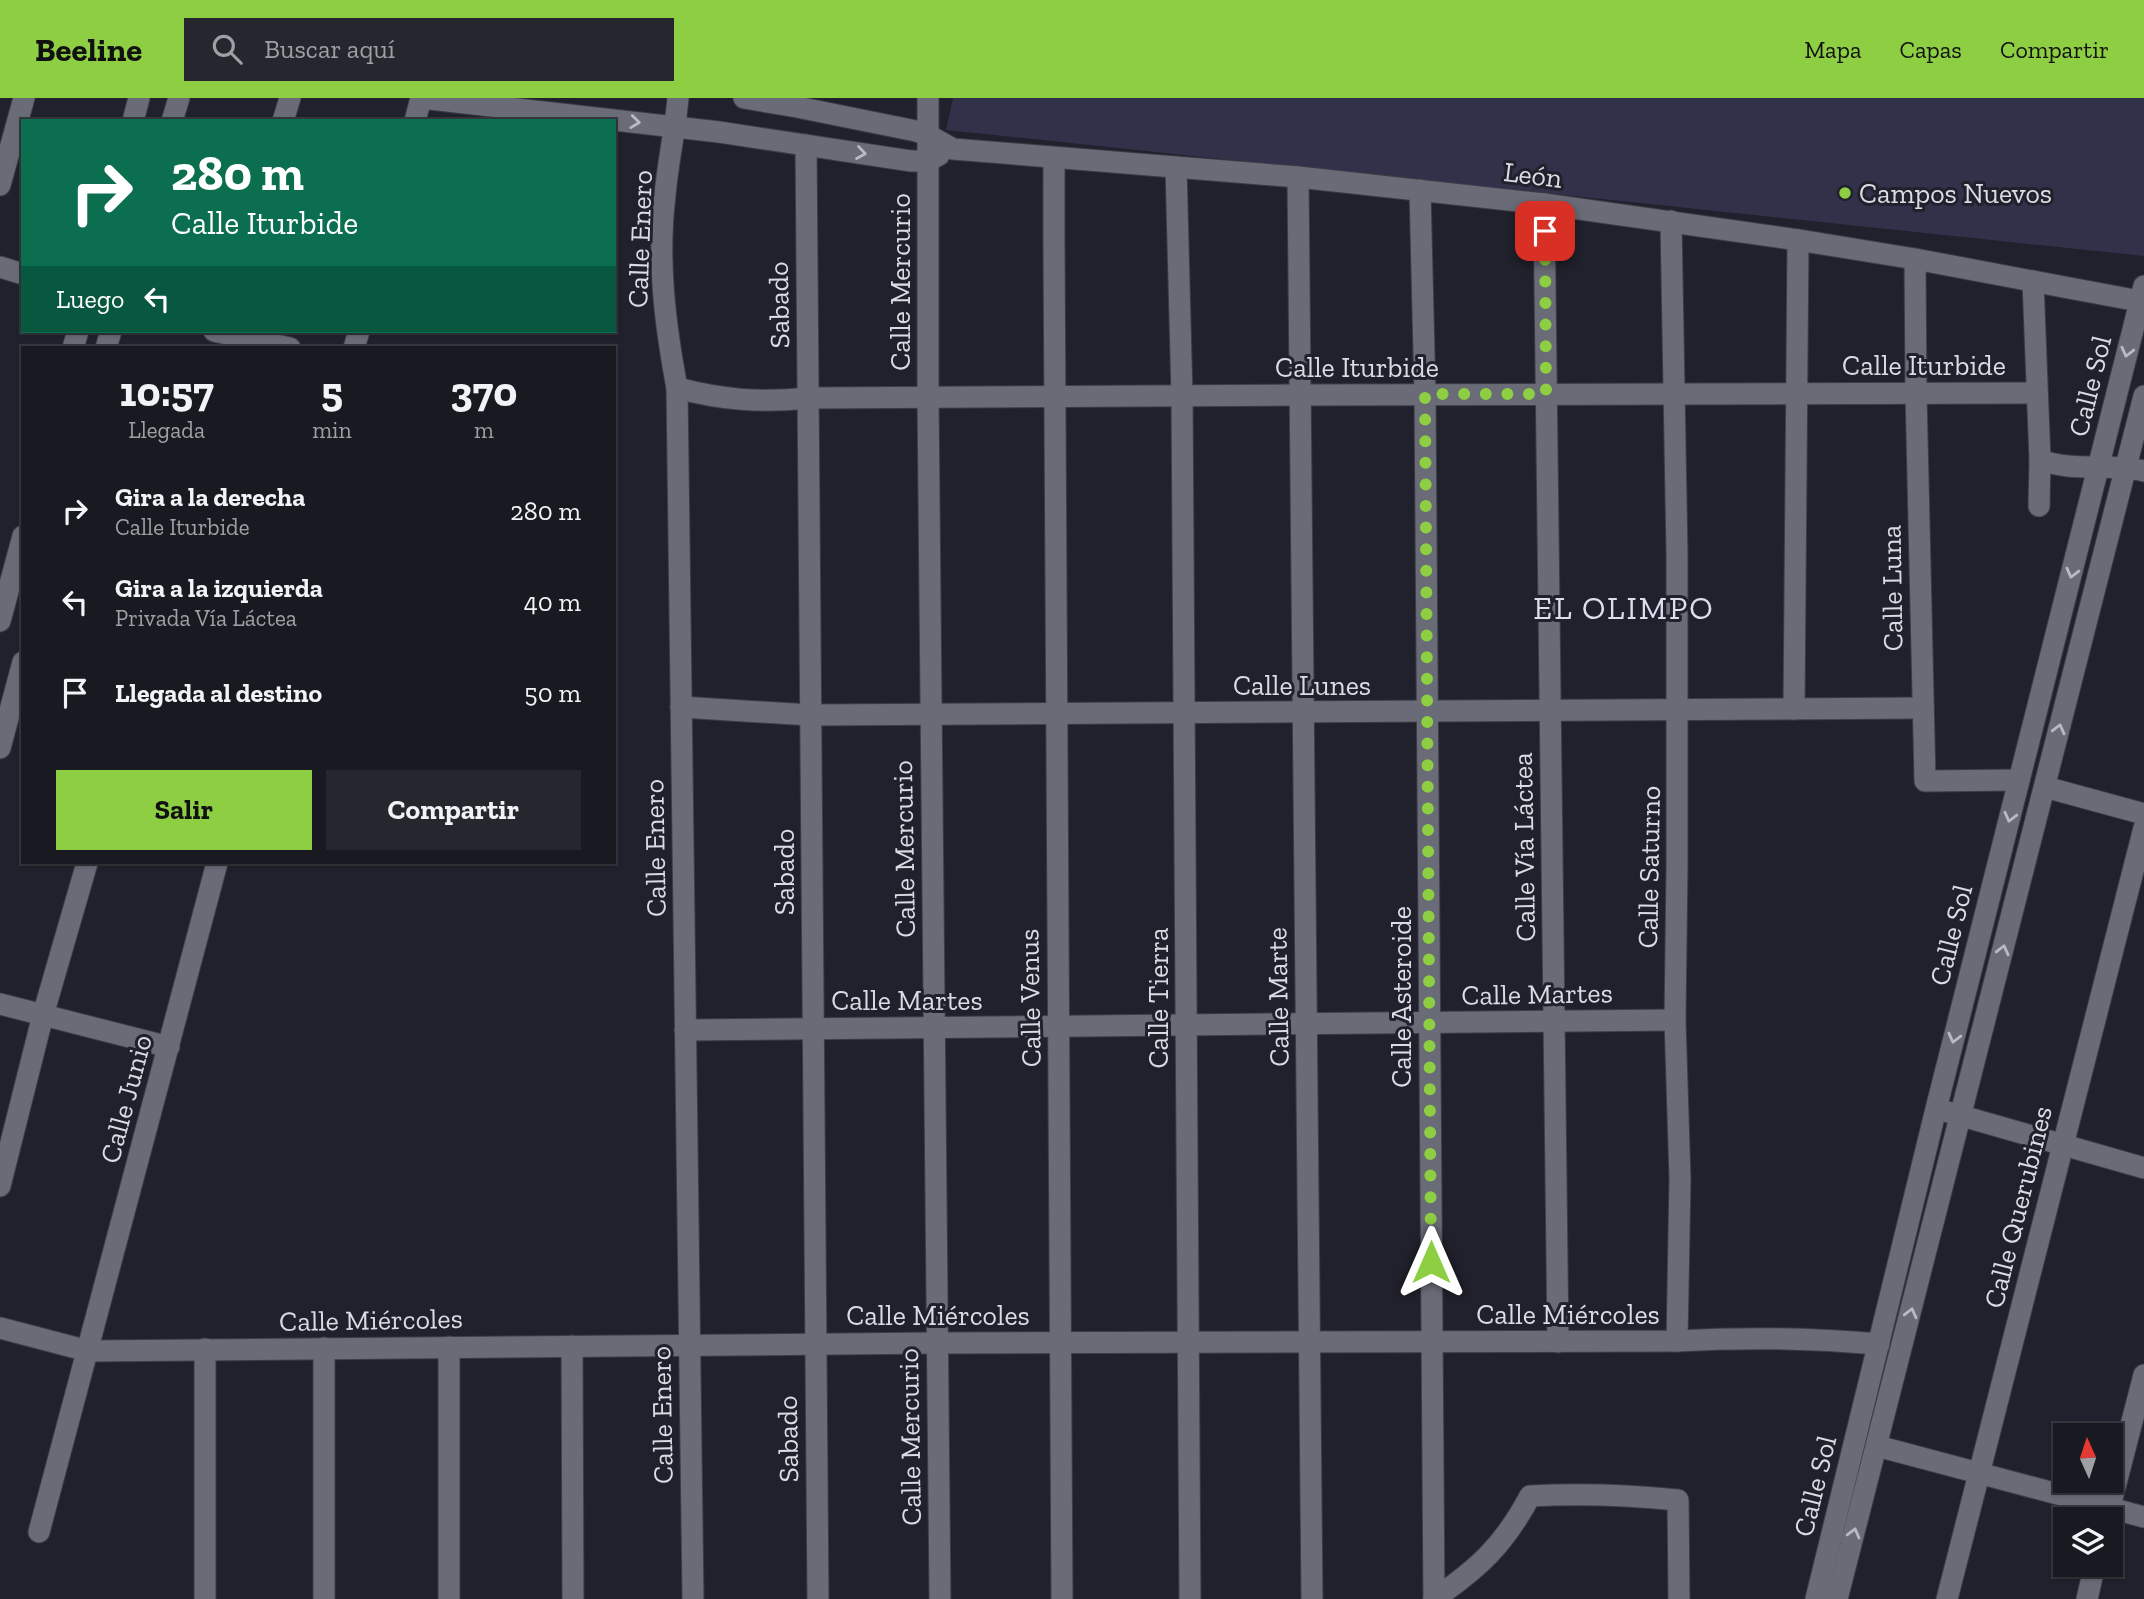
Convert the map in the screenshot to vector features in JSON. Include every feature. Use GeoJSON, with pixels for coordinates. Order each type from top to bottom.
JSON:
{"type":"FeatureCollection","features":[{"type":"Feature","properties":{"kind":"street"},"geometry":{"type":"LineString","coordinates":[[0,185],[24,98]]}},
{"type":"Feature","properties":{"kind":"street"},"geometry":{"type":"LineString","coordinates":[[134,119],[139,98]]}},
{"type":"Feature","properties":{"kind":"street"},"geometry":{"type":"LineString","coordinates":[[173,119],[179,98]]}},
{"type":"Feature","properties":{"kind":"street"},"geometry":{"type":"LineString","coordinates":[[284,119],[290,98]]}},
{"type":"Feature","properties":{"kind":"street"},"geometry":{"type":"LineString","coordinates":[[416,119],[421,98],[606,119]]}},
{"type":"Feature","properties":{"kind":"street","name":"Calle Enero"},"geometry":{"type":"LineString","coordinates":[[678,98],[676,127],[664,196],[661,261],[666,325],[677,388],[693,1599]]}},
{"type":"Feature","properties":{"kind":"street","name":"León"},"geometry":{"type":"LineString","coordinates":[[744,98],[798,102],[928,135],[953,149],[1298,177],[1545,204],[1798,240],[2033,281],[2143,296]]}},
{"type":"Feature","properties":{"kind":"street","name":"Calle Mercurio"},"geometry":{"type":"LineString","coordinates":[[928,98],[928,397],[940,1599]]}},
{"type":"Feature","properties":{"kind":"street"},"geometry":{"type":"LineString","coordinates":[[616,120],[911,161],[928,161],[953,149]]}},
{"type":"Feature","properties":{"kind":"street","name":"Sabado"},"geometry":{"type":"LineString","coordinates":[[806,145],[818,1599]]}},
{"type":"Feature","properties":{"kind":"street","name":"Calle Venus"},"geometry":{"type":"LineString","coordinates":[[1054,159],[1053,397],[1062,1599]]}},
{"type":"Feature","properties":{"kind":"street","name":"Calle Tierra"},"geometry":{"type":"LineString","coordinates":[[1176,167],[1182,396],[1189,1599]]}},
{"type":"Feature","properties":{"kind":"street","name":"Calle Marte"},"geometry":{"type":"LineString","coordinates":[[1298,177],[1312,1599]]}},
{"type":"Feature","properties":{"kind":"street","name":"Calle Asteroide"},"geometry":{"type":"LineString","coordinates":[[1420,190],[1425,394],[1434,1599]]}},
{"type":"Feature","properties":{"kind":"street","name":"Calle Vía Láctea"},"geometry":{"type":"LineString","coordinates":[[1545,204],[1559,1342]]}},
{"type":"Feature","properties":{"kind":"street","name":"Calle Saturno"},"geometry":{"type":"LineString","coordinates":[[1671,221],[1678,710],[1675,1020],[1680,1180],[1677,1341]]}},
{"type":"Feature","properties":{"kind":"street"},"geometry":{"type":"LineString","coordinates":[[1794,709],[1798,240]]}},
{"type":"Feature","properties":{"kind":"street","name":"Calle Luna"},"geometry":{"type":"LineString","coordinates":[[1915,259],[1925,780],[2020,780]]}},
{"type":"Feature","properties":{"kind":"street"},"geometry":{"type":"LineString","coordinates":[[0,267],[21,273]]}},
{"type":"Feature","properties":{"kind":"street"},"geometry":{"type":"LineString","coordinates":[[2033,281],[2040,460],[2039,506]]}},
{"type":"Feature","properties":{"kind":"street","name":"Calle Sol"},"geometry":{"type":"LineString","coordinates":[[1816,1599],[1936,1109],[2143,296]]}},
{"type":"Feature","properties":{"kind":"street"},"geometry":{"type":"LineString","coordinates":[[218,336],[278,346]]}},
{"type":"Feature","properties":{"kind":"street","name":"Calle Iturbide"},"geometry":{"type":"LineString","coordinates":[[677,388],[709,397],[775,402],[808,398],[928,397],[2037,393]]}},
{"type":"Feature","properties":{"kind":"street","name":"Calle Sol"},"geometry":{"type":"LineString","coordinates":[[1837,1599],[2045,787],[2135,469],[2144,396]]}},
{"type":"Feature","properties":{"kind":"street"},"geometry":{"type":"LineString","coordinates":[[2040,460],[2055,466],[2135,469]]}},
{"type":"Feature","properties":{"kind":"street"},"geometry":{"type":"LineString","coordinates":[[0,621],[21,543]]}},
{"type":"Feature","properties":{"kind":"street"},"geometry":{"type":"LineString","coordinates":[[0,748],[21,673]]}},
{"type":"Feature","properties":{"kind":"street","name":"Calle Lunes"},"geometry":{"type":"LineString","coordinates":[[681,707],[810,715],[1923,708]]}},
{"type":"Feature","properties":{"kind":"street"},"geometry":{"type":"LineString","coordinates":[[2045,787],[2144,814]]}},
{"type":"Feature","properties":{"kind":"street","name":"Calle Querubines"},"geometry":{"type":"LineString","coordinates":[[1947,1599],[2144,828]]}},
{"type":"Feature","properties":{"kind":"street"},"geometry":{"type":"LineString","coordinates":[[0,1186],[43,1015],[87,864]]}},
{"type":"Feature","properties":{"kind":"street","name":"Calle Junio"},"geometry":{"type":"LineString","coordinates":[[39,1532],[218,864]]}},
{"type":"Feature","properties":{"kind":"street"},"geometry":{"type":"LineString","coordinates":[[0,1004],[169,1046]]}},
{"type":"Feature","properties":{"kind":"street","name":"Calle Martes"},"geometry":{"type":"LineString","coordinates":[[685,1030],[1675,1020]]}},
{"type":"Feature","properties":{"kind":"street"},"geometry":{"type":"LineString","coordinates":[[1936,1109],[2144,1168]]}},
{"type":"Feature","properties":{"kind":"street","name":"Calle Miércoles"},"geometry":{"type":"LineString","coordinates":[[0,1328],[88,1350],[1062,1342],[1559,1342],[1784,1338],[1878,1344]]}},
{"type":"Feature","properties":{"kind":"street"},"geometry":{"type":"LineString","coordinates":[[572,1346],[573,1599]]}},
{"type":"Feature","properties":{"kind":"street"},"geometry":{"type":"LineString","coordinates":[[449,1347],[449,1599]]}},
{"type":"Feature","properties":{"kind":"street"},"geometry":{"type":"LineString","coordinates":[[324,1348],[324,1599]]}},
{"type":"Feature","properties":{"kind":"street"},"geometry":{"type":"LineString","coordinates":[[205,1349],[205,1599]]}},
{"type":"Feature","properties":{"kind":"street"},"geometry":{"type":"LineString","coordinates":[[2110,1507],[2144,1375]]}},
{"type":"Feature","properties":{"kind":"street"},"geometry":{"type":"LineString","coordinates":[[1877,1446],[1979,1472],[2089,1507]]}},
{"type":"Feature","properties":{"kind":"street"},"geometry":{"type":"LineString","coordinates":[[1434,1599],[1478,1567],[1499,1546],[1530,1496],[1604,1494],[1678,1500],[1679,1599]]}},
{"type":"Feature","properties":{"kind":"street"},"geometry":{"type":"LineString","coordinates":[[2123,1515],[2144,1517]]}},
{"type":"Feature","properties":{"kind":"street"},"geometry":{"type":"LineString","coordinates":[[2087,1599],[2092,1577]]}},
{"type":"Feature","properties":{"kind":"shaded area","name":"Campos Nuevos"},"geometry":{"type":"Polygon","coordinates":[[[953,98],[2144,98],[2144,256],[946,130],[953,98]]]}},
{"type":"Feature","properties":{"kind":"place","name":"Campos Nuevos"},"geometry":{"type":"Point","coordinates":[1845,193]}},
{"type":"Feature","properties":{"kind":"district","name":"EL OLIMPO"},"geometry":{"type":"Point","coordinates":[1624,608]}},
{"type":"Feature","properties":{"kind":"route"},"geometry":{"type":"LineString","coordinates":[[1431,1262],[1425,394],[1546,394],[1545,231]]}}]}
